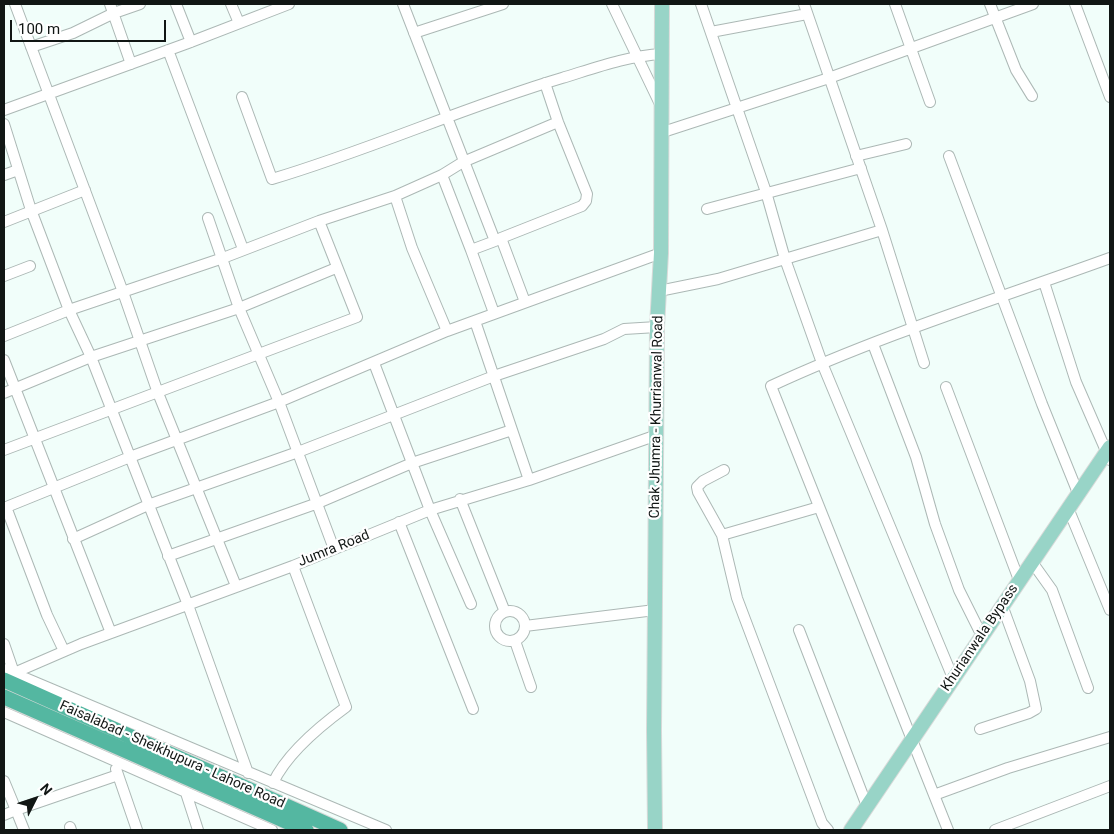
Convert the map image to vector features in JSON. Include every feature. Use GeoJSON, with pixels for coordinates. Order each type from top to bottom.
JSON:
{"type":"FeatureCollection","features":[{"type":"Feature","properties":{"kind":"highway","name":"Faisalabad - Sheikhupura - Lahore Road"},"geometry":{"type":"LineString","coordinates":[[9,677],[340,830]]}},
{"type":"Feature","properties":{"kind":"highway","name":"Faisalabad - Sheikhupura - Lahore Road"},"geometry":{"type":"LineString","coordinates":[[4,697],[306,830]]}},
{"type":"Feature","properties":{"kind":"main road","name":"Chak Jhumra - Khurrianwal Road"},"geometry":{"type":"LineString","coordinates":[[655,830],[657,328],[661,252],[663,132],[662,4]]}},
{"type":"Feature","properties":{"kind":"main road","name":"Khurianwala Bypass"},"geometry":{"type":"LineString","coordinates":[[850,830],[1078,493],[1109,453]]}},
{"type":"Feature","properties":{"kind":"street"},"geometry":{"type":"LineString","coordinates":[[15,4],[123,292],[158,392],[236,586]]}},
{"type":"Feature","properties":{"kind":"street"},"geometry":{"type":"LineString","coordinates":[[31,47],[73,33],[112,8],[140,4]]}},
{"type":"Feature","properties":{"kind":"street"},"geometry":{"type":"LineString","coordinates":[[176,4],[191,42]]}},
{"type":"Feature","properties":{"kind":"street"},"geometry":{"type":"LineString","coordinates":[[231,4],[239,24]]}},
{"type":"Feature","properties":{"kind":"street"},"geometry":{"type":"LineString","coordinates":[[4,110],[289,4]]}},
{"type":"Feature","properties":{"kind":"street"},"geometry":{"type":"LineString","coordinates":[[403,4],[463,162],[524,302]]}},
{"type":"Feature","properties":{"kind":"street"},"geometry":{"type":"LineString","coordinates":[[414,33],[503,4]]}},
{"type":"Feature","properties":{"kind":"street"},"geometry":{"type":"LineString","coordinates":[[612,4],[662,106]]}},
{"type":"Feature","properties":{"kind":"street"},"geometry":{"type":"LineString","coordinates":[[701,4],[766,192],[785,259],[822,363],[953,678]]}},
{"type":"Feature","properties":{"kind":"street"},"geometry":{"type":"LineString","coordinates":[[895,4],[930,102]]}},
{"type":"Feature","properties":{"kind":"street"},"geometry":{"type":"LineString","coordinates":[[990,4],[1016,70],[1032,96]]}},
{"type":"Feature","properties":{"kind":"street"},"geometry":{"type":"LineString","coordinates":[[663,132],[829,78],[912,49],[994,16],[1033,4]]}},
{"type":"Feature","properties":{"kind":"street"},"geometry":{"type":"LineString","coordinates":[[1075,4],[1110,97]]}},
{"type":"Feature","properties":{"kind":"street"},"geometry":{"type":"LineString","coordinates":[[112,8],[131,64]]}},
{"type":"Feature","properties":{"kind":"street"},"geometry":{"type":"LineString","coordinates":[[711,32],[805,9],[882,230],[924,363]]}},
{"type":"Feature","properties":{"kind":"street"},"geometry":{"type":"LineString","coordinates":[[168,50],[243,249]]}},
{"type":"Feature","properties":{"kind":"street"},"geometry":{"type":"LineString","coordinates":[[242,97],[272,179],[316,166],[445,116],[545,83],[637,56],[662,54]]}},
{"type":"Feature","properties":{"kind":"street"},"geometry":{"type":"LineString","coordinates":[[471,250],[582,206],[586,201],[586,194],[545,83]]}},
{"type":"Feature","properties":{"kind":"street"},"geometry":{"type":"LineString","coordinates":[[4,336],[69,310],[223,258],[319,221],[396,196],[442,175],[463,162],[558,122]]}},
{"type":"Feature","properties":{"kind":"street"},"geometry":{"type":"LineString","coordinates":[[4,124],[31,210],[69,310],[91,357],[110,410],[188,605],[248,773]]}},
{"type":"Feature","properties":{"kind":"street"},"geometry":{"type":"LineString","coordinates":[[856,156],[906,144]]}},
{"type":"Feature","properties":{"kind":"street"},"geometry":{"type":"LineString","coordinates":[[949,156],[1042,404],[1078,493]]}},
{"type":"Feature","properties":{"kind":"street"},"geometry":{"type":"LineString","coordinates":[[707,209],[861,168]]}},
{"type":"Feature","properties":{"kind":"street"},"geometry":{"type":"LineString","coordinates":[[4,174],[18,170]]}},
{"type":"Feature","properties":{"kind":"street"},"geometry":{"type":"LineString","coordinates":[[442,175],[494,313]]}},
{"type":"Feature","properties":{"kind":"street"},"geometry":{"type":"LineString","coordinates":[[4,222],[85,190]]}},
{"type":"Feature","properties":{"kind":"street"},"geometry":{"type":"LineString","coordinates":[[396,196],[412,248],[446,331]]}},
{"type":"Feature","properties":{"kind":"street"},"geometry":{"type":"LineString","coordinates":[[208,218],[239,308],[279,402],[334,549]]}},
{"type":"Feature","properties":{"kind":"street"},"geometry":{"type":"LineString","coordinates":[[4,450],[357,318],[319,221]]}},
{"type":"Feature","properties":{"kind":"street"},"geometry":{"type":"LineString","coordinates":[[659,291],[718,279],[882,230]]}},
{"type":"Feature","properties":{"kind":"street"},"geometry":{"type":"LineString","coordinates":[[64,651],[47,615],[5,507],[178,438],[279,402],[446,331],[661,252]]}},
{"type":"Feature","properties":{"kind":"street"},"geometry":{"type":"LineString","coordinates":[[948,830],[771,386],[822,363],[913,327],[1110,258]]}},
{"type":"Feature","properties":{"kind":"street"},"geometry":{"type":"LineString","coordinates":[[4,276],[30,266]]}},
{"type":"Feature","properties":{"kind":"street"},"geometry":{"type":"LineString","coordinates":[[4,393],[91,357],[239,308],[336,268]]}},
{"type":"Feature","properties":{"kind":"street"},"geometry":{"type":"LineString","coordinates":[[1044,282],[1076,382],[1109,453]]}},
{"type":"Feature","properties":{"kind":"street"},"geometry":{"type":"LineString","coordinates":[[475,321],[529,480]]}},
{"type":"Feature","properties":{"kind":"street"},"geometry":{"type":"LineString","coordinates":[[73,539],[148,505],[196,490],[494,376],[604,339],[624,329],[657,328]]}},
{"type":"Feature","properties":{"kind":"street"},"geometry":{"type":"LineString","coordinates":[[873,344],[916,457],[935,524],[959,590],[982,636]]}},
{"type":"Feature","properties":{"kind":"street"},"geometry":{"type":"LineString","coordinates":[[4,360],[33,439],[111,633]]}},
{"type":"Feature","properties":{"kind":"street"},"geometry":{"type":"LineString","coordinates":[[374,363],[430,510],[471,604]]}},
{"type":"Feature","properties":{"kind":"street"},"geometry":{"type":"LineString","coordinates":[[946,387],[1020,580]]}},
{"type":"Feature","properties":{"kind":"street"},"geometry":{"type":"LineString","coordinates":[[168,556],[318,503],[412,462],[512,430]]}},
{"type":"Feature","properties":{"kind":"street","name":"Jumra Road"},"geometry":{"type":"LineString","coordinates":[[9,677],[64,651],[293,566],[430,510],[460,499],[529,480],[657,436]]}},
{"type":"Feature","properties":{"kind":"street"},"geometry":{"type":"LineString","coordinates":[[724,470],[703,481],[697,487],[698,492],[722,535],[737,598],[768,675],[798,763],[822,823],[828,830]]}},
{"type":"Feature","properties":{"kind":"street"},"geometry":{"type":"LineString","coordinates":[[460,499],[505,612]]}},
{"type":"Feature","properties":{"kind":"street"},"geometry":{"type":"LineString","coordinates":[[722,535],[819,507]]}},
{"type":"Feature","properties":{"kind":"street"},"geometry":{"type":"LineString","coordinates":[[1068,508],[1110,610]]}},
{"type":"Feature","properties":{"kind":"street"},"geometry":{"type":"LineString","coordinates":[[399,522],[473,709]]}},
{"type":"Feature","properties":{"kind":"street"},"geometry":{"type":"LineString","coordinates":[[1032,562],[1052,590],[1088,688]]}},
{"type":"Feature","properties":{"kind":"street"},"geometry":{"type":"LineString","coordinates":[[273,783],[278,771],[304,744],[346,707],[293,566]]}},
{"type":"Feature","properties":{"kind":"street"},"geometry":{"type":"LineString","coordinates":[[980,730],[1036,709],[1030,681],[1002,606]]}},
{"type":"Feature","properties":{"kind":"street"},"geometry":{"type":"LineString","coordinates":[[525,626],[655,610]]}},
{"type":"Feature","properties":{"kind":"street"},"geometry":{"type":"LineString","coordinates":[[505,612],[516,613],[521,616],[525,626],[523,633],[514,641],[503,640],[495,631],[496,619],[505,612]]}},
{"type":"Feature","properties":{"kind":"street"},"geometry":{"type":"LineString","coordinates":[[799,630],[867,806]]}},
{"type":"Feature","properties":{"kind":"street"},"geometry":{"type":"LineString","coordinates":[[514,641],[531,687]]}},
{"type":"Feature","properties":{"kind":"street"},"geometry":{"type":"LineString","coordinates":[[4,644],[9,677]]}},
{"type":"Feature","properties":{"kind":"street"},"geometry":{"type":"LineString","coordinates":[[4,669],[9,677],[386,830]]}},
{"type":"Feature","properties":{"kind":"street"},"geometry":{"type":"LineString","coordinates":[[4,712],[272,830]]}},
{"type":"Feature","properties":{"kind":"street"},"geometry":{"type":"LineString","coordinates":[[934,795],[1008,768],[1110,737]]}},
{"type":"Feature","properties":{"kind":"street"},"geometry":{"type":"LineString","coordinates":[[113,761],[137,830]]}},
{"type":"Feature","properties":{"kind":"street"},"geometry":{"type":"LineString","coordinates":[[4,815],[118,775]]}},
{"type":"Feature","properties":{"kind":"street"},"geometry":{"type":"LineString","coordinates":[[4,781],[24,830]]}},
{"type":"Feature","properties":{"kind":"street"},"geometry":{"type":"LineString","coordinates":[[995,830],[1110,786]]}},
{"type":"Feature","properties":{"kind":"street"},"geometry":{"type":"LineString","coordinates":[[186,793],[198,830]]}}]}
